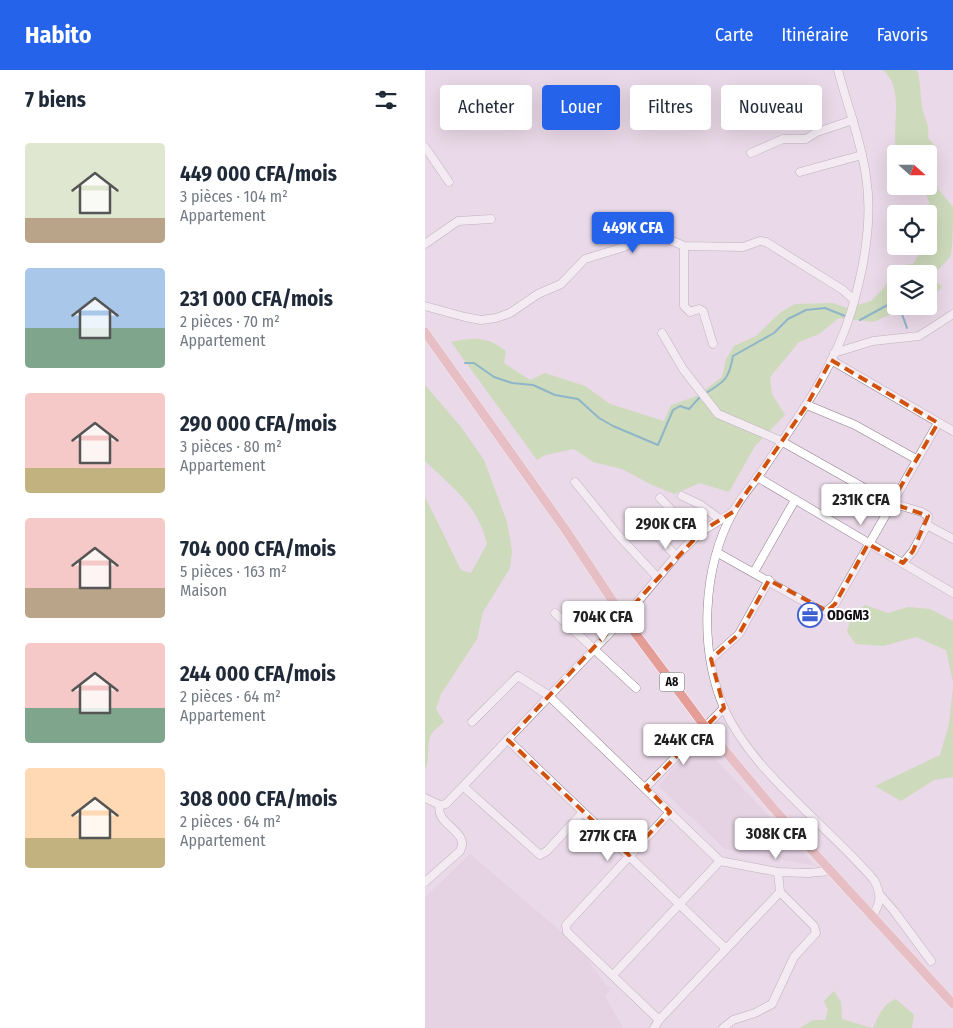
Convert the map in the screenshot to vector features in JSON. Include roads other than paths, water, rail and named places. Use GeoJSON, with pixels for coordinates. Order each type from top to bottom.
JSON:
{"type":"FeatureCollection","features":[{"type":"Feature","properties":{"kind":"main road","name":"A8"},"geometry":{"type":"LineString","coordinates":[[425,332],[554,513],[624,618],[706,728],[773,808],[953,1004]]}},
{"type":"Feature","properties":{"kind":"street"},"geometry":{"type":"LineString","coordinates":[[838,70],[862,155],[868,191],[868,226],[863,261],[854,300],[833,356],[807,405],[733,512],[718,553],[708,611],[707,634],[711,659],[725,708],[759,763],[874,880],[881,896],[931,961]]}},
{"type":"Feature","properties":{"kind":"street"},"geometry":{"type":"LineString","coordinates":[[751,153],[783,139],[806,139],[817,132],[853,120]]}},
{"type":"Feature","properties":{"kind":"street"},"geometry":{"type":"LineString","coordinates":[[425,147],[449,182]]}},
{"type":"Feature","properties":{"kind":"street"},"geometry":{"type":"LineString","coordinates":[[800,172],[862,155]]}},
{"type":"Feature","properties":{"kind":"street"},"geometry":{"type":"LineString","coordinates":[[425,244],[458,221],[491,219]]}},
{"type":"Feature","properties":{"kind":"street"},"geometry":{"type":"LineString","coordinates":[[425,306],[465,318],[481,320],[496,318],[520,308],[538,294],[561,284],[575,266],[593,255],[612,251],[654,233],[684,246],[743,247],[760,241],[766,242],[827,279],[854,300]]}},
{"type":"Feature","properties":{"kind":"street"},"geometry":{"type":"LineString","coordinates":[[684,246],[683,306],[685,310],[690,312],[699,309],[703,311],[713,344]]}},
{"type":"Feature","properties":{"kind":"street"},"geometry":{"type":"LineString","coordinates":[[833,356],[873,341],[919,336],[953,314]]}},
{"type":"Feature","properties":{"kind":"street"},"geometry":{"type":"LineString","coordinates":[[662,333],[683,369],[718,414],[781,441],[891,503],[923,512],[928,516],[927,525],[913,551],[903,563]]}},
{"type":"Feature","properties":{"kind":"street"},"geometry":{"type":"LineString","coordinates":[[833,356],[953,431]]}},
{"type":"Feature","properties":{"kind":"street"},"geometry":{"type":"LineString","coordinates":[[807,405],[855,425],[916,459]]}},
{"type":"Feature","properties":{"kind":"street"},"geometry":{"type":"LineString","coordinates":[[718,553],[769,580],[819,610],[827,611],[835,604],[938,423]]}},
{"type":"Feature","properties":{"kind":"street"},"geometry":{"type":"LineString","coordinates":[[757,477],[953,593]]}},
{"type":"Feature","properties":{"kind":"street"},"geometry":{"type":"LineString","coordinates":[[575,482],[618,535],[657,578]]}},
{"type":"Feature","properties":{"kind":"street"},"geometry":{"type":"LineString","coordinates":[[683,496],[699,504],[720,519]]}},
{"type":"Feature","properties":{"kind":"street"},"geometry":{"type":"LineString","coordinates":[[660,498],[696,536]]}},
{"type":"Feature","properties":{"kind":"street"},"geometry":{"type":"LineString","coordinates":[[754,572],[795,500]]}},
{"type":"Feature","properties":{"kind":"street"},"geometry":{"type":"LineString","coordinates":[[425,798],[440,805],[446,804],[508,740],[592,648],[624,618],[676,556],[696,536],[733,512]]}},
{"type":"Feature","properties":{"kind":"street"},"geometry":{"type":"LineString","coordinates":[[638,516],[676,556]]}},
{"type":"Feature","properties":{"kind":"street"},"geometry":{"type":"LineString","coordinates":[[927,525],[953,539]]}},
{"type":"Feature","properties":{"kind":"street"},"geometry":{"type":"LineString","coordinates":[[711,659],[739,634],[769,580]]}},
{"type":"Feature","properties":{"kind":"street"},"geometry":{"type":"LineString","coordinates":[[555,613],[636,688]]}},
{"type":"Feature","properties":{"kind":"street"},"geometry":{"type":"LineString","coordinates":[[472,722],[517,676],[548,695],[646,787],[720,861],[778,872],[809,873],[831,871]]}},
{"type":"Feature","properties":{"kind":"street"},"geometry":{"type":"LineString","coordinates":[[646,787],[725,708]]}},
{"type":"Feature","properties":{"kind":"street"},"geometry":{"type":"LineString","coordinates":[[508,740],[726,949]]}},
{"type":"Feature","properties":{"kind":"street"},"geometry":{"type":"LineString","coordinates":[[464,787],[540,855],[547,851],[583,812]]}},
{"type":"Feature","properties":{"kind":"street"},"geometry":{"type":"LineString","coordinates":[[425,882],[461,851],[463,845],[463,840],[441,818],[438,811],[440,805]]}},
{"type":"Feature","properties":{"kind":"street"},"geometry":{"type":"LineString","coordinates":[[659,1020],[567,932],[566,926],[670,812]]}},
{"type":"Feature","properties":{"kind":"street"},"geometry":{"type":"LineString","coordinates":[[613,975],[720,861]]}},
{"type":"Feature","properties":{"kind":"street"},"geometry":{"type":"LineString","coordinates":[[723,1028],[733,1020],[755,1013],[772,1004],[794,957],[816,933],[814,926],[780,892],[778,872]]}},
{"type":"Feature","properties":{"kind":"street"},"geometry":{"type":"LineString","coordinates":[[655,1028],[659,1020],[780,892]]}},
{"type":"Feature","properties":{"kind":"street"},"geometry":{"type":"LineString","coordinates":[[872,916],[880,902],[881,896]]}},
{"type":"Feature","properties":{"kind":"waterway"},"geometry":{"type":"LineString","coordinates":[[860,320],[887,305]]}},
{"type":"Feature","properties":{"kind":"waterway"},"geometry":{"type":"LineString","coordinates":[[706,393],[722,382],[728,374],[733,356],[774,333],[788,319],[806,310],[825,308],[845,316]]}},
{"type":"Feature","properties":{"kind":"waterway"},"geometry":{"type":"LineString","coordinates":[[902,315],[907,328]]}},
{"type":"Feature","properties":{"kind":"waterway"},"geometry":{"type":"LineString","coordinates":[[465,363],[474,363],[494,377],[512,383],[533,385],[555,395],[578,399],[599,418],[658,445],[673,410],[680,406],[689,409],[700,397]]}},
{"type":"Feature","properties":{"kind":"place","name":"ODGM3"},"geometry":{"type":"Point","coordinates":[810,615]}}]}
